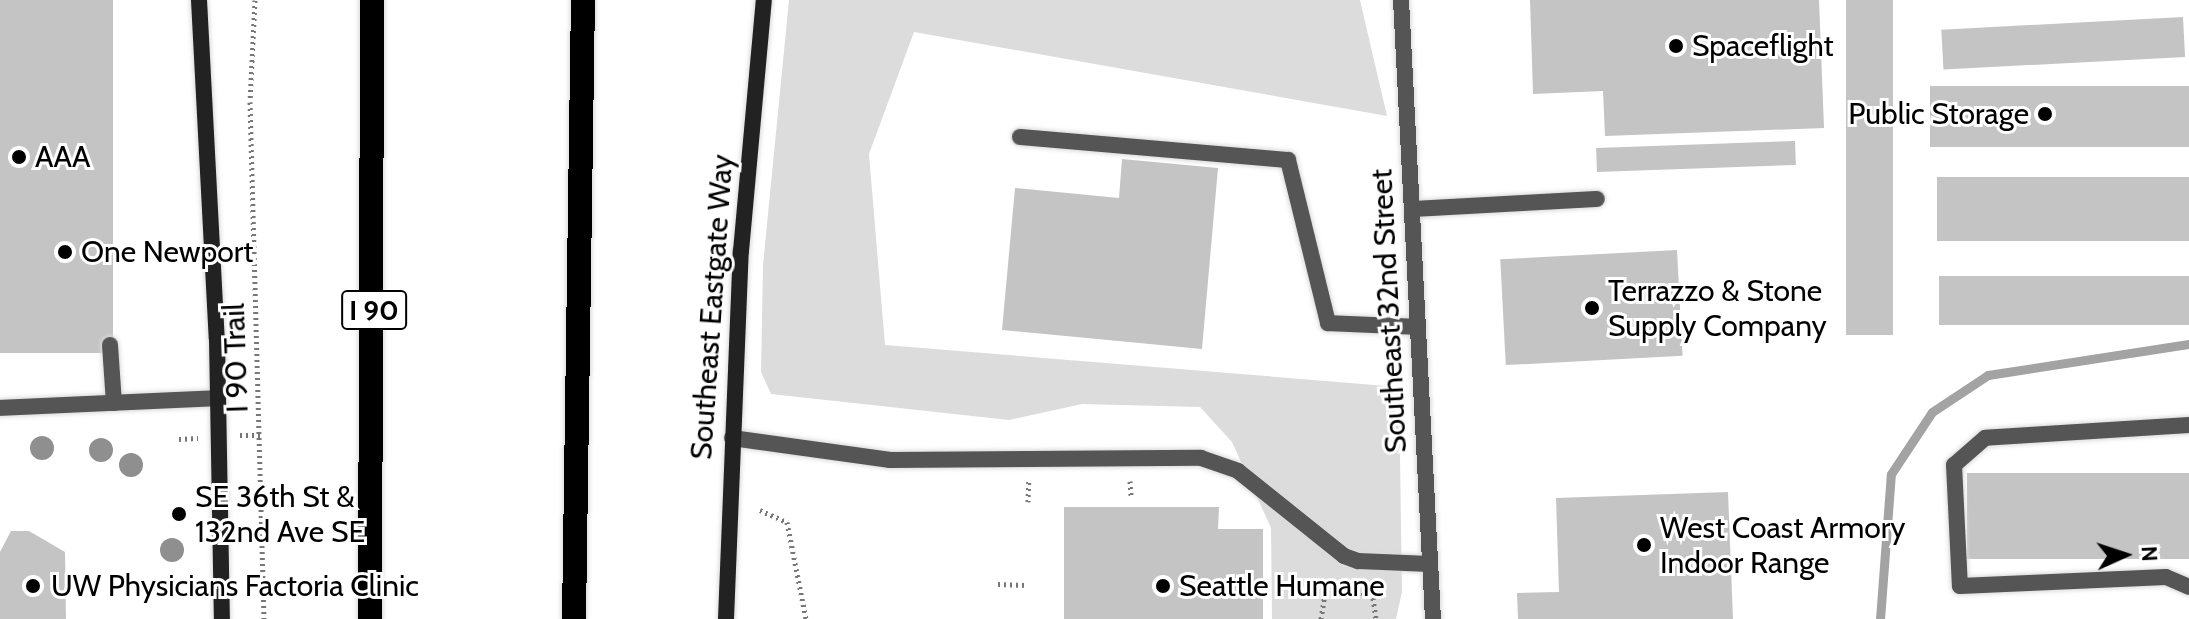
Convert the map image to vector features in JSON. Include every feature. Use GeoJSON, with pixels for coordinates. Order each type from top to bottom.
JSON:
{"type":"FeatureCollection","features":[{"type":"Feature","properties":{"kind":"highway","name":"I 90"},"geometry":{"type":"LineString","coordinates":[[370,619],[372,0]]}},
{"type":"Feature","properties":{"kind":"highway"},"geometry":{"type":"LineString","coordinates":[[574,619],[583,0]]}},
{"type":"Feature","properties":{"kind":"highway"},"geometry":{"type":"LineString","coordinates":[[581,79],[596,0]]}},
{"type":"Feature","properties":{"kind":"main road"},"geometry":{"type":"LineString","coordinates":[[199,0],[218,398],[222,619]]}},
{"type":"Feature","properties":{"kind":"main road","name":"Southeast Eastgate Way"},"geometry":{"type":"LineString","coordinates":[[726,619],[732,438],[764,0]]}},
{"type":"Feature","properties":{"kind":"lane","name":"Southeast 32nd Street"},"geometry":{"type":"LineString","coordinates":[[1401,0],[1433,619]]}},
{"type":"Feature","properties":{"kind":"lane"},"geometry":{"type":"LineString","coordinates":[[1020,137],[1288,160],[1328,323],[1418,327]]}},
{"type":"Feature","properties":{"kind":"lane"},"geometry":{"type":"LineString","coordinates":[[1412,209],[1597,199]]}},
{"type":"Feature","properties":{"kind":"lane"},"geometry":{"type":"LineString","coordinates":[[110,345],[114,403]]}},
{"type":"Feature","properties":{"kind":"lane"},"geometry":{"type":"LineString","coordinates":[[0,408],[218,398]]}},
{"type":"Feature","properties":{"kind":"lane"},"geometry":{"type":"LineString","coordinates":[[2189,425],[1985,438],[1954,465],[1960,586],[2166,577],[2189,587]]}},
{"type":"Feature","properties":{"kind":"lane"},"geometry":{"type":"LineString","coordinates":[[732,438],[890,460],[1201,458],[1238,471],[1344,556],[1358,561],[1430,564]]}},
{"type":"Feature","properties":{"kind":"path","name":"I 90 Trail"},"geometry":{"type":"LineString","coordinates":[[255,0],[250,102],[264,619]]}},
{"type":"Feature","properties":{"kind":"path"},"geometry":{"type":"LineString","coordinates":[[248,435],[261,435]]}},
{"type":"Feature","properties":{"kind":"path"},"geometry":{"type":"LineString","coordinates":[[760,510],[787,522],[806,619]]}},
{"type":"Feature","properties":{"kind":"path"},"geometry":{"type":"LineString","coordinates":[[998,584],[1024,585]]}},
{"type":"Feature","properties":{"kind":"path"},"geometry":{"type":"LineString","coordinates":[[1321,619],[1325,595],[1356,590],[1373,598],[1376,619]]}},
{"type":"Feature","properties":{"kind":"shaded area"},"geometry":{"type":"Polygon","coordinates":[[[789,0],[1360,0],[1387,116],[914,32],[869,154],[885,345],[1399,387],[1402,592],[1396,619],[1272,619],[1271,528],[1232,442],[1200,407],[1082,404],[1009,420],[771,394],[761,372],[763,265],[789,0]]]}},
{"type":"Feature","properties":{"kind":"building","name":"One Newport"},"geometry":{"type":"Polygon","coordinates":[[[0,0],[113,0],[113,353],[0,353],[0,0]]]}},
{"type":"Feature","properties":{"kind":"building","name":"Spaceflight"},"geometry":{"type":"Polygon","coordinates":[[[1530,0],[1819,0],[1824,128],[1605,136],[1603,91],[1533,94],[1530,0]]]}},
{"type":"Feature","properties":{"kind":"building"},"geometry":{"type":"Polygon","coordinates":[[[1846,0],[1893,0],[1893,335],[1846,335],[1846,0]]]}},
{"type":"Feature","properties":{"kind":"building"},"geometry":{"type":"Polygon","coordinates":[[[2183,17],[2185,57],[1943,70],[1941,30],[2183,17]]]}},
{"type":"Feature","properties":{"kind":"building"},"geometry":{"type":"Polygon","coordinates":[[[1930,86],[2189,86],[2189,147],[1930,147],[1930,86]]]}},
{"type":"Feature","properties":{"kind":"building"},"geometry":{"type":"Polygon","coordinates":[[[1795,141],[1796,165],[1597,172],[1596,148],[1795,141]]]}},
{"type":"Feature","properties":{"kind":"building"},"geometry":{"type":"Polygon","coordinates":[[[1122,159],[1218,168],[1202,349],[1002,330],[1015,188],[1119,198],[1122,159]]]}},
{"type":"Feature","properties":{"kind":"building"},"geometry":{"type":"Polygon","coordinates":[[[1937,177],[2189,177],[2189,241],[1937,241],[1937,177]]]}},
{"type":"Feature","properties":{"kind":"building","name":"Terrazzo & Stone Supply Company"},"geometry":{"type":"Polygon","coordinates":[[[1677,250],[1683,356],[1506,365],[1500,259],[1677,250]]]}},
{"type":"Feature","properties":{"kind":"building"},"geometry":{"type":"Polygon","coordinates":[[[1939,276],[2189,276],[2189,325],[1939,325],[1939,276]]]}},
{"type":"Feature","properties":{"kind":"building"},"geometry":{"type":"Polygon","coordinates":[[[1967,473],[2189,473],[2189,559],[1967,559],[1967,473]]]}},
{"type":"Feature","properties":{"kind":"building","name":"West Coast Armory Indoor Range"},"geometry":{"type":"Polygon","coordinates":[[[1728,492],[1733,619],[1518,619],[1517,593],[1559,592],[1556,498],[1728,492]]]}},
{"type":"Feature","properties":{"kind":"building","name":"Seattle Humane"},"geometry":{"type":"Polygon","coordinates":[[[1064,507],[1219,507],[1218,529],[1263,529],[1263,619],[1064,619],[1064,507]]]}},
{"type":"Feature","properties":{"kind":"building","name":"UW Physicians Factoria Clinic"},"geometry":{"type":"Polygon","coordinates":[[[11,531],[29,531],[65,552],[66,619],[0,619],[0,552],[11,531]]]}},
{"type":"Feature","properties":{"kind":"waterway"},"geometry":{"type":"LineString","coordinates":[[1880,619],[1891,474],[1932,412],[1988,375],[2189,344]]}},
{"type":"Feature","properties":{"kind":"place","name":"Spaceflight"},"geometry":{"type":"Point","coordinates":[1676,46]}},
{"type":"Feature","properties":{"kind":"place","name":"Public Storage"},"geometry":{"type":"Point","coordinates":[2045,114]}},
{"type":"Feature","properties":{"kind":"place","name":"AAA"},"geometry":{"type":"Point","coordinates":[19,157]}},
{"type":"Feature","properties":{"kind":"place","name":"One Newport"},"geometry":{"type":"Point","coordinates":[65,252]}},
{"type":"Feature","properties":{"kind":"place","name":"Terrazzo & Stone Supply Company"},"geometry":{"type":"Point","coordinates":[1592,308]}},
{"type":"Feature","properties":{"kind":"place","name":"SE 36th St & 132nd Ave SE"},"geometry":{"type":"Point","coordinates":[179,514]}},
{"type":"Feature","properties":{"kind":"place","name":"West Coast Armory Indoor Range"},"geometry":{"type":"Point","coordinates":[1644,545]}},
{"type":"Feature","properties":{"kind":"place","name":"UW Physicians Factoria Clinic"},"geometry":{"type":"Point","coordinates":[33,586]}},
{"type":"Feature","properties":{"kind":"place","name":"Seattle Humane"},"geometry":{"type":"Point","coordinates":[1163,586]}}]}
